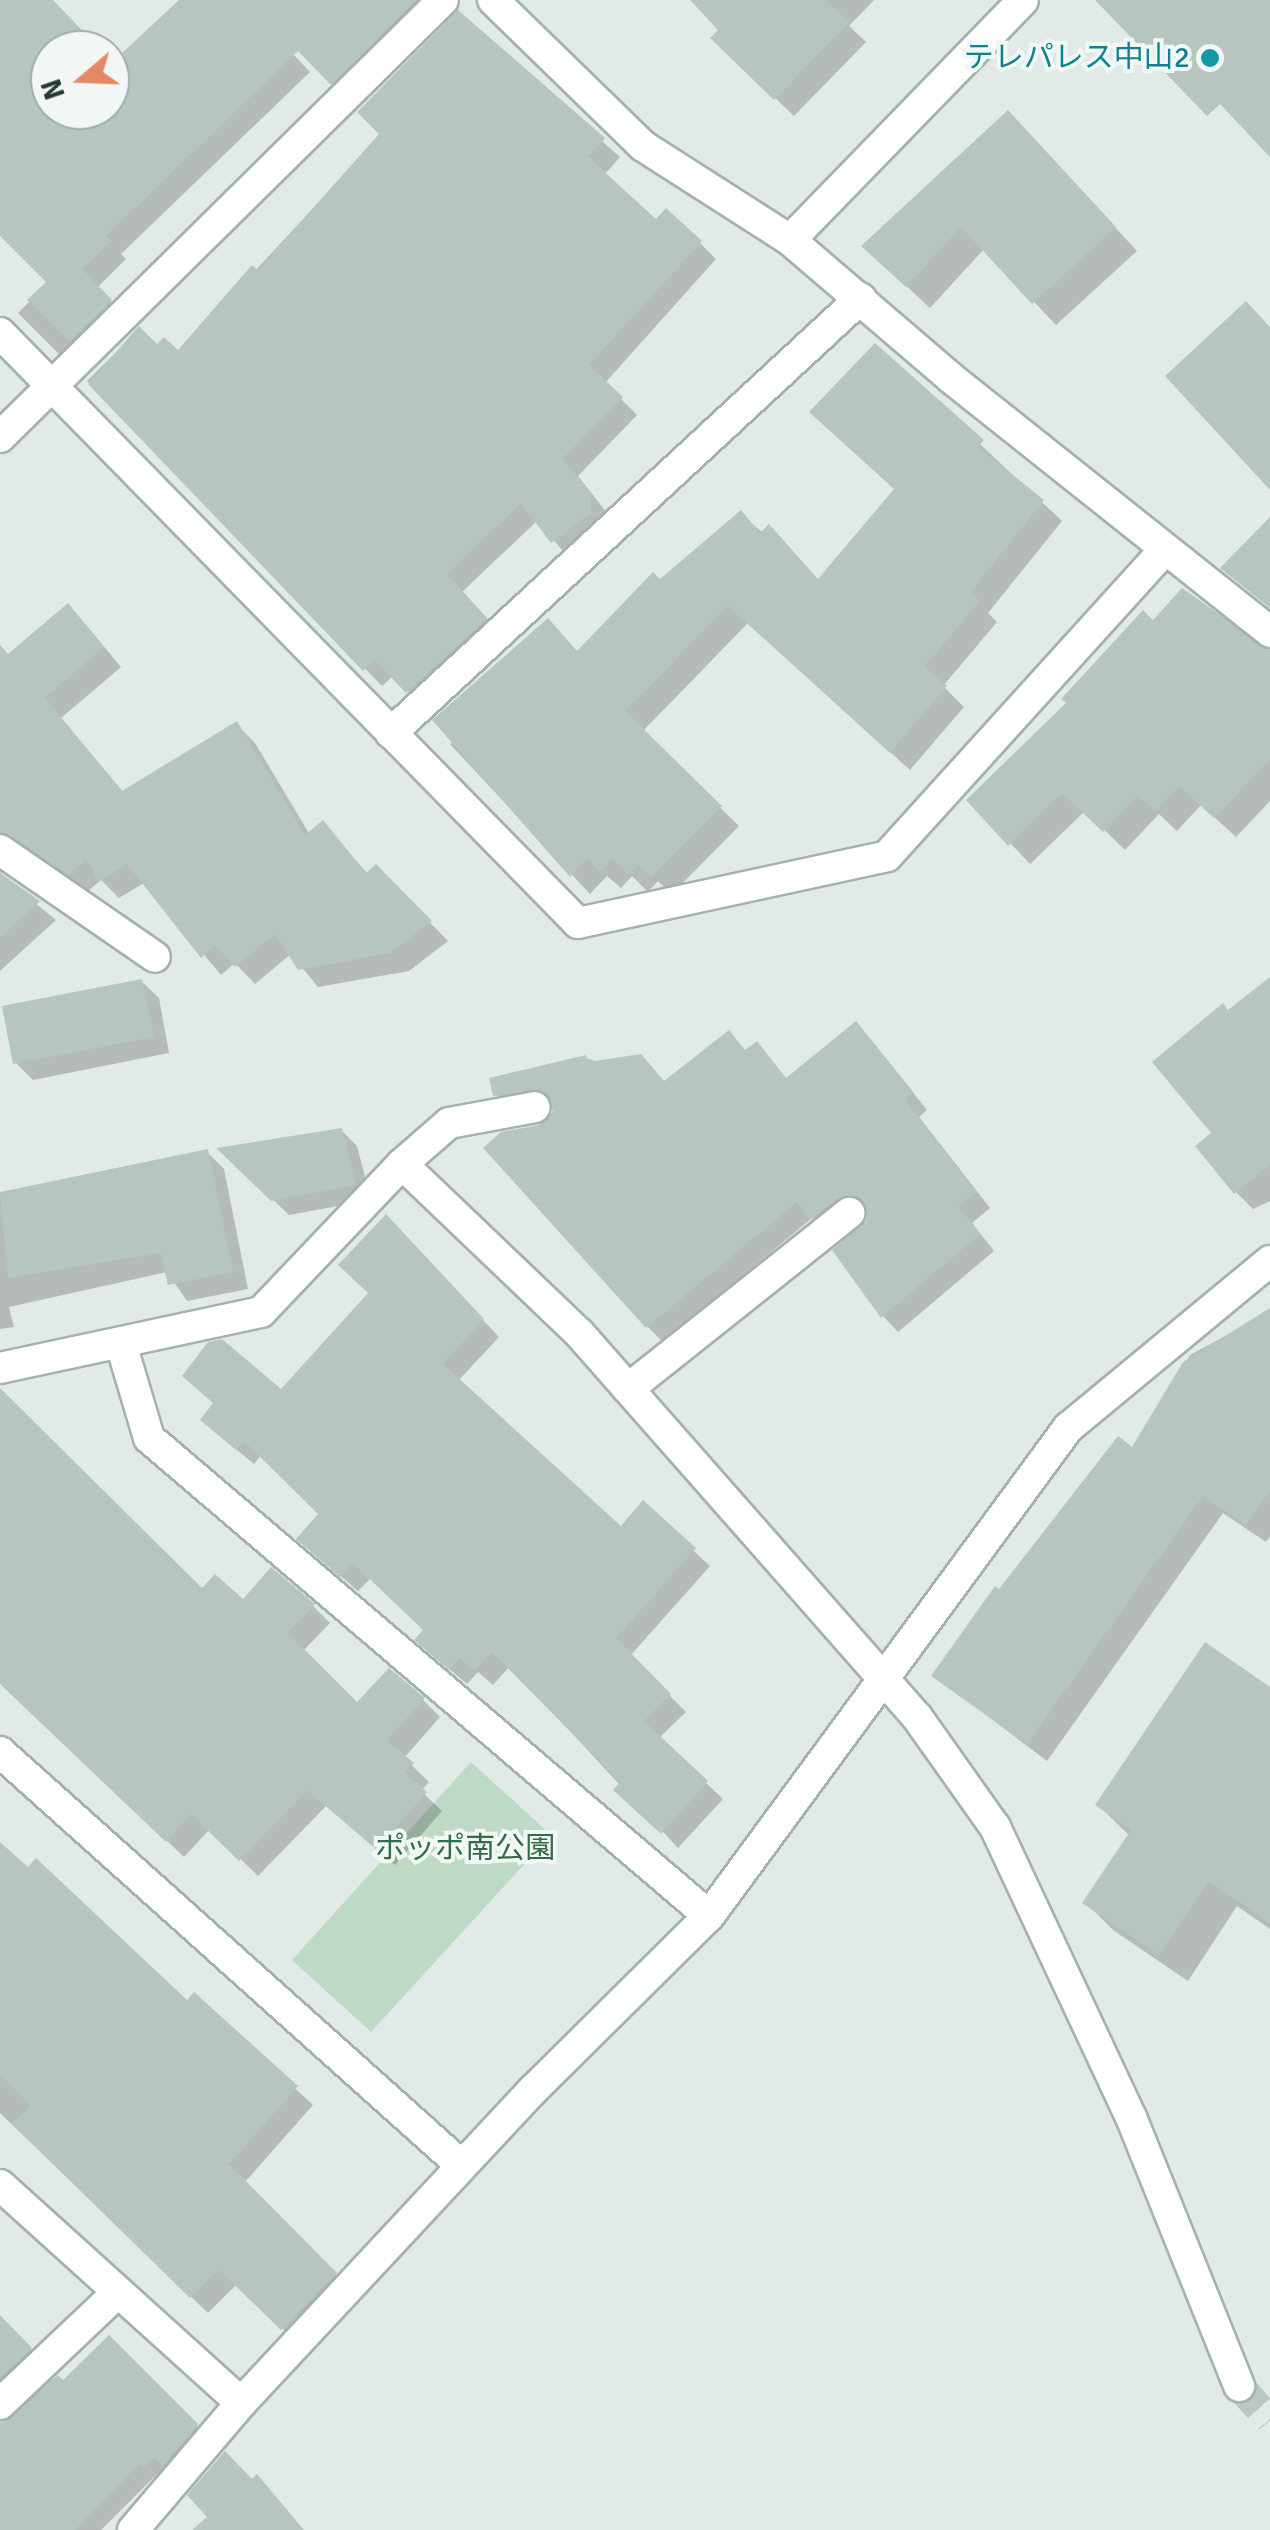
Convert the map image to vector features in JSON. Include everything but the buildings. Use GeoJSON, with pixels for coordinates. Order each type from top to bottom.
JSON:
{"type":"FeatureCollection","features":[{"type":"Feature","properties":{"kind":"street"},"geometry":{"type":"LineString","coordinates":[[0,436],[443,0]]}},
{"type":"Feature","properties":{"kind":"street"},"geometry":{"type":"LineString","coordinates":[[493,0],[643,146],[790,240],[1270,632]]}},
{"type":"Feature","properties":{"kind":"street"},"geometry":{"type":"LineString","coordinates":[[790,240],[1023,0]]}},
{"type":"Feature","properties":{"kind":"street"},"geometry":{"type":"LineString","coordinates":[[392,732],[861,298]]}},
{"type":"Feature","properties":{"kind":"street"},"geometry":{"type":"LineString","coordinates":[[0,333],[578,923],[887,856],[1165,549]]}},
{"type":"Feature","properties":{"kind":"street"},"geometry":{"type":"LineString","coordinates":[[0,850],[155,957]]}},
{"type":"Feature","properties":{"kind":"street"},"geometry":{"type":"LineString","coordinates":[[0,1368],[262,1312],[402,1164],[449,1123],[535,1107]]}},
{"type":"Feature","properties":{"kind":"street"},"geometry":{"type":"LineString","coordinates":[[402,1164],[579,1333],[917,1718],[995,1827],[1131,2116],[1239,2386]]}},
{"type":"Feature","properties":{"kind":"street"},"geometry":{"type":"LineString","coordinates":[[628,1390],[849,1212]]}},
{"type":"Feature","properties":{"kind":"street"},"geometry":{"type":"LineString","coordinates":[[133,2530],[241,2403],[462,2166],[709,1916],[878,1678],[1068,1428],[1270,1261]]}},
{"type":"Feature","properties":{"kind":"street"},"geometry":{"type":"LineString","coordinates":[[121,1344],[149,1438],[709,1916]]}},
{"type":"Feature","properties":{"kind":"street"},"geometry":{"type":"LineString","coordinates":[[0,1752],[462,2166]]}},
{"type":"Feature","properties":{"kind":"street"},"geometry":{"type":"LineString","coordinates":[[0,2186],[241,2403]]}},
{"type":"Feature","properties":{"kind":"street"},"geometry":{"type":"LineString","coordinates":[[0,2404],[118,2292]]}},
{"type":"Feature","properties":{"kind":"green space","name":"ポッポ南公園"},"geometry":{"type":"Polygon","coordinates":[[[471,1762],[551,1835],[371,2032],[292,1960],[471,1762]]]}},
{"type":"Feature","properties":{"kind":"tunnel"},"geometry":{"type":"LineString","coordinates":[[1239,2386],[1270,2420]]}},
{"type":"Feature","properties":{"kind":"place","name":"テレパレス中山2"},"geometry":{"type":"Point","coordinates":[1210,58]}}]}
